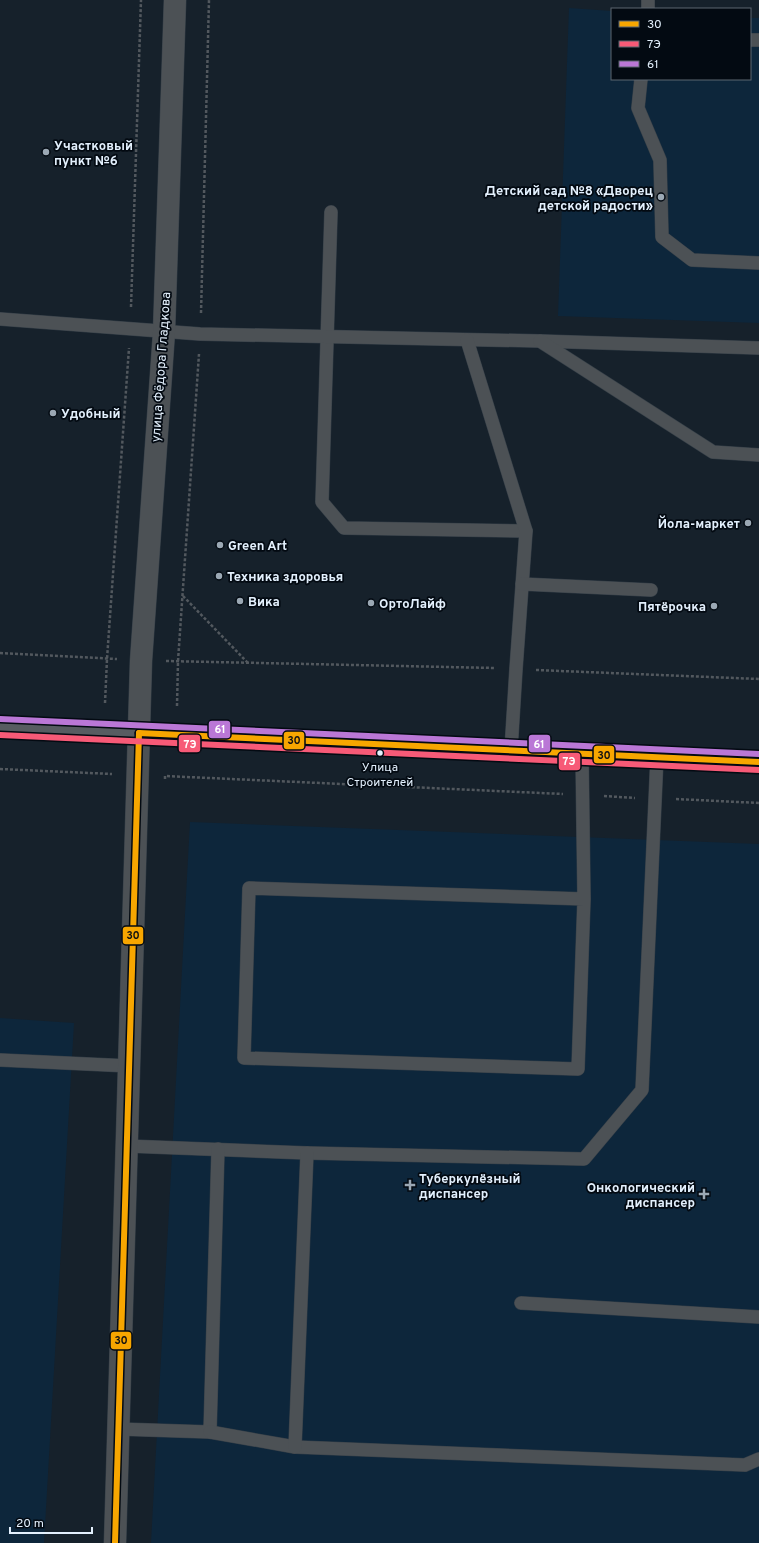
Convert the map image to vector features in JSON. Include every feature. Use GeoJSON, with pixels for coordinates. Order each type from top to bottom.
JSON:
{"type":"FeatureCollection","features":[{"type":"Feature","properties":{"kind":"street","name":"улица Фёдора Гладкова"},"geometry":{"type":"LineString","coordinates":[[119,1542],[118,1429],[141,661],[164,332],[175,0]]}},
{"type":"Feature","properties":{"kind":"street"},"geometry":{"type":"LineString","coordinates":[[0,727],[759,762]]}},
{"type":"Feature","properties":{"kind":"lane"},"geometry":{"type":"LineString","coordinates":[[641,80],[638,108],[660,160],[662,236],[692,260],[759,263]]}},
{"type":"Feature","properties":{"kind":"lane"},"geometry":{"type":"LineString","coordinates":[[332,212],[322,502],[344,528],[526,531]]}},
{"type":"Feature","properties":{"kind":"lane"},"geometry":{"type":"LineString","coordinates":[[0,319],[200,334],[540,341],[759,348]]}},
{"type":"Feature","properties":{"kind":"lane"},"geometry":{"type":"LineString","coordinates":[[467,340],[526,531],[511,750]]}},
{"type":"Feature","properties":{"kind":"lane"},"geometry":{"type":"LineString","coordinates":[[540,341],[713,452],[759,455]]}},
{"type":"Feature","properties":{"kind":"lane"},"geometry":{"type":"LineString","coordinates":[[522,584],[651,590]]}},
{"type":"Feature","properties":{"kind":"lane"},"geometry":{"type":"LineString","coordinates":[[582,753],[584,899],[578,1069],[244,1058],[249,888],[584,899]]}},
{"type":"Feature","properties":{"kind":"lane"},"geometry":{"type":"LineString","coordinates":[[127,1146],[307,1153],[584,1159],[642,1090],[657,757]]}},
{"type":"Feature","properties":{"kind":"lane"},"geometry":{"type":"LineString","coordinates":[[0,1060],[130,1066]]}},
{"type":"Feature","properties":{"kind":"lane"},"geometry":{"type":"LineString","coordinates":[[210,1432],[218,1149]]}},
{"type":"Feature","properties":{"kind":"lane"},"geometry":{"type":"LineString","coordinates":[[295,1447],[307,1153]]}},
{"type":"Feature","properties":{"kind":"lane"},"geometry":{"type":"LineString","coordinates":[[521,1303],[759,1317]]}},
{"type":"Feature","properties":{"kind":"lane"},"geometry":{"type":"LineString","coordinates":[[118,1429],[210,1432],[295,1447],[745,1465],[759,1459]]}},
{"type":"Feature","properties":{"kind":"path"},"geometry":{"type":"LineString","coordinates":[[105,703],[130,329],[141,0]]}},
{"type":"Feature","properties":{"kind":"path"},"geometry":{"type":"LineString","coordinates":[[182,595],[248,663]]}},
{"type":"Feature","properties":{"kind":"path"},"geometry":{"type":"LineString","coordinates":[[0,653],[141,661],[516,669],[759,679]]}},
{"type":"Feature","properties":{"kind":"path"},"geometry":{"type":"LineString","coordinates":[[177,706],[178,662]]}},
{"type":"Feature","properties":{"kind":"path"},"geometry":{"type":"LineString","coordinates":[[0,769],[113,774]]}},
{"type":"Feature","properties":{"kind":"path"},"geometry":{"type":"LineString","coordinates":[[165,776],[759,803]]}},
{"type":"Feature","properties":{"kind":"shaded area","name":"Детский сад №8 «Дворец детской радости»"},"geometry":{"type":"Polygon","coordinates":[[[569,8],[611,11],[611,80],[751,80],[751,18],[759,18],[759,323],[558,316],[569,8]]]}},
{"type":"Feature","properties":{"kind":"shaded area","name":"Туберкулёзный диспансер"},"geometry":{"type":"Polygon","coordinates":[[[190,822],[759,844],[759,1543],[151,1543],[190,822]]]}},
{"type":"Feature","properties":{"kind":"shaded area"},"geometry":{"type":"Polygon","coordinates":[[[0,1018],[74,1023],[44,1543],[0,1543],[0,1018]]]}},
{"type":"Feature","properties":{"kind":"transit line","name":"61"},"geometry":{"type":"LineString","coordinates":[[0,719],[759,754]]}},
{"type":"Feature","properties":{"kind":"transit line","name":"30"},"geometry":{"type":"LineString","coordinates":[[139,733],[759,762]]}},
{"type":"Feature","properties":{"kind":"transit line","name":"30"},"geometry":{"type":"LineString","coordinates":[[115,1543],[139,733]]}},
{"type":"Feature","properties":{"kind":"transit line","name":"7Э"},"geometry":{"type":"LineString","coordinates":[[0,735],[759,770]]}},
{"type":"Feature","properties":{"kind":"place","name":"Участковый пункт №6"},"geometry":{"type":"Point","coordinates":[46,152]}},
{"type":"Feature","properties":{"kind":"place","name":"Детский сад №8 «Дворец детской радости»"},"geometry":{"type":"Point","coordinates":[661,197]}},
{"type":"Feature","properties":{"kind":"place","name":"Удобный"},"geometry":{"type":"Point","coordinates":[53,413]}},
{"type":"Feature","properties":{"kind":"place","name":"Йола-маркет"},"geometry":{"type":"Point","coordinates":[748,523]}},
{"type":"Feature","properties":{"kind":"place","name":"Green Art"},"geometry":{"type":"Point","coordinates":[220,545]}},
{"type":"Feature","properties":{"kind":"place","name":"Техника здоровья"},"geometry":{"type":"Point","coordinates":[219,576]}},
{"type":"Feature","properties":{"kind":"place","name":"Вика"},"geometry":{"type":"Point","coordinates":[240,601]}},
{"type":"Feature","properties":{"kind":"place","name":"ОртоЛайф"},"geometry":{"type":"Point","coordinates":[371,603]}},
{"type":"Feature","properties":{"kind":"place","name":"Пятёрочка"},"geometry":{"type":"Point","coordinates":[714,606]}},
{"type":"Feature","properties":{"kind":"place","name":"Улица Строителей"},"geometry":{"type":"Point","coordinates":[380,753]}},
{"type":"Feature","properties":{"kind":"place","name":"Туберкулёзный диспансер"},"geometry":{"type":"Point","coordinates":[410,1185]}},
{"type":"Feature","properties":{"kind":"place","name":"Онкологический диспансер"},"geometry":{"type":"Point","coordinates":[704,1194]}}]}
